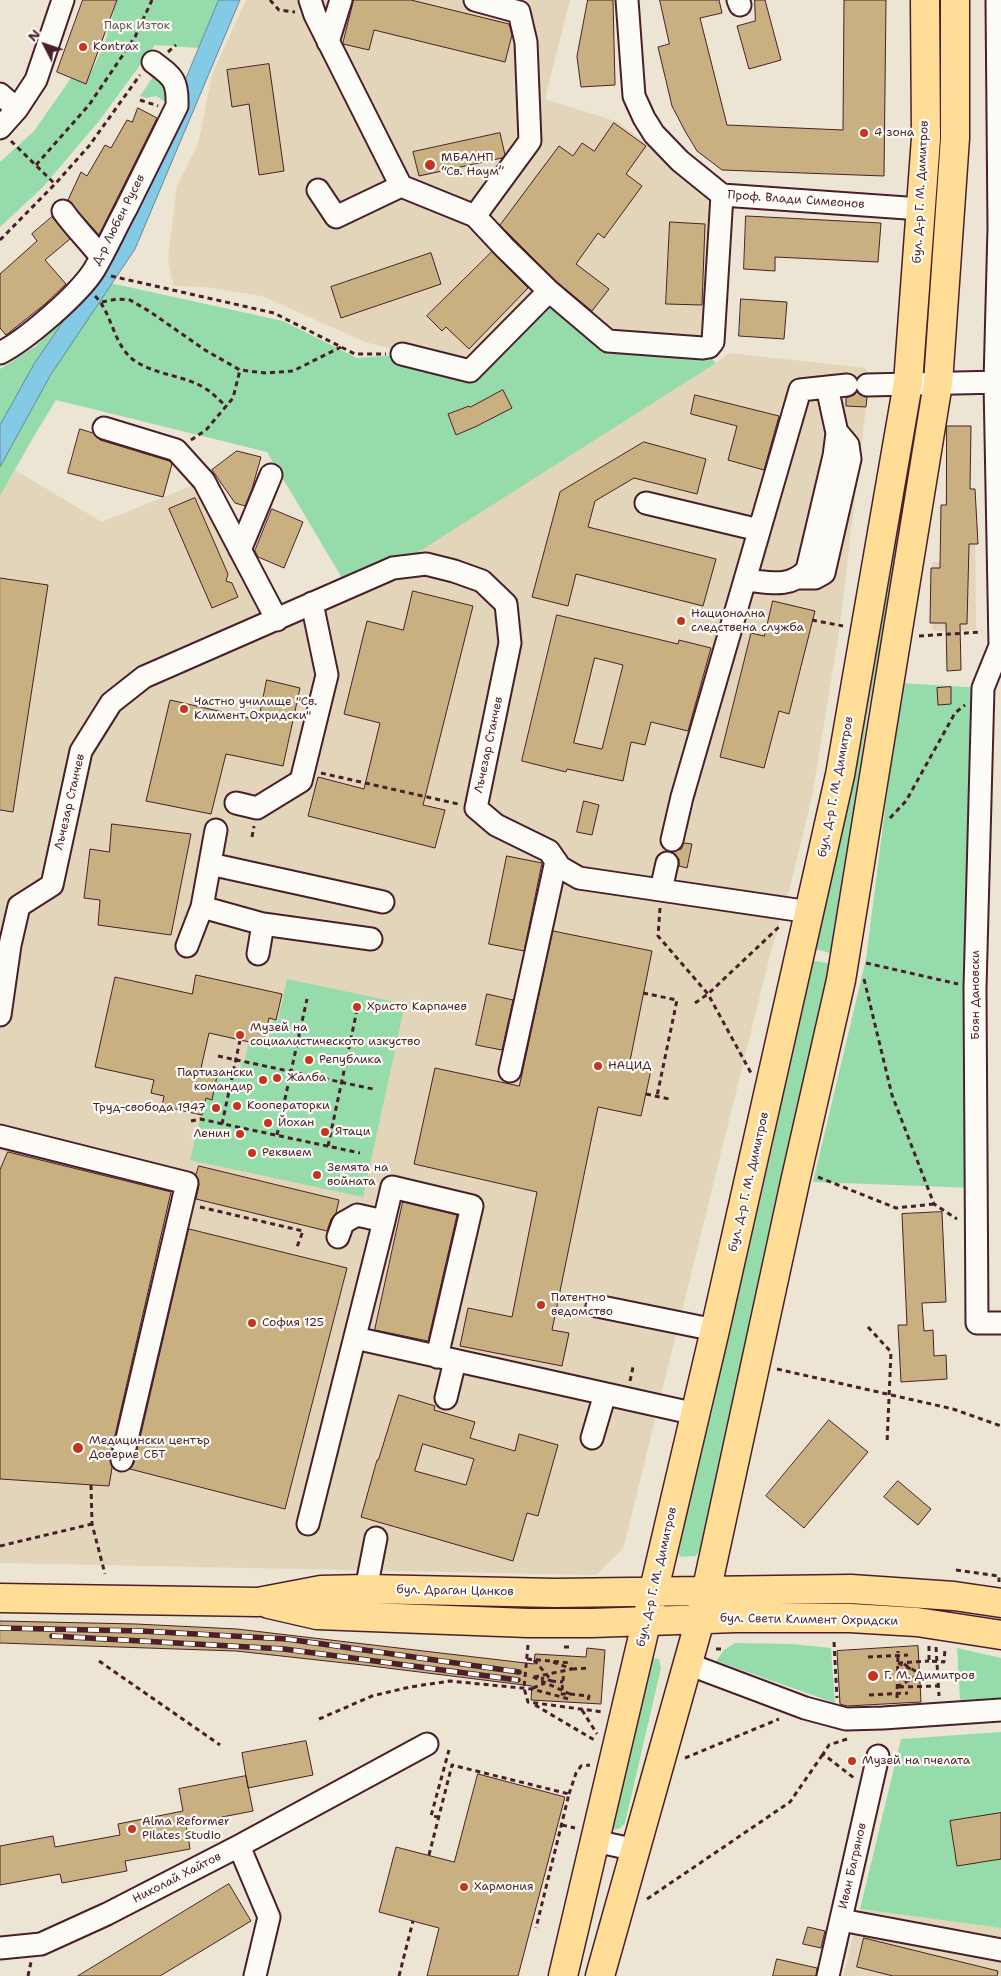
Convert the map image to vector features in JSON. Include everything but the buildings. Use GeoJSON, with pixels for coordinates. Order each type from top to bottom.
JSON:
{"type":"FeatureCollection","features":[{"type":"Feature","properties":{"kind":"main road","name":"бул. Д-р Г. М. Димитров"},"geometry":{"type":"LineString","coordinates":[[562,1976],[585,1834],[646,1621],[696,1414],[716,1330],[804,911],[840,775],[908,383],[926,138],[925,0]]}},
{"type":"Feature","properties":{"kind":"main road"},"geometry":{"type":"LineString","coordinates":[[600,1976],[700,1620],[841,980],[938,383],[956,138],[955,0]]}},
{"type":"Feature","properties":{"kind":"main road","name":"бул. Драган Цанков"},"geometry":{"type":"LineString","coordinates":[[258,1602],[321,1590],[366,1588],[556,1593],[653,1592]]}},
{"type":"Feature","properties":{"kind":"main road"},"geometry":{"type":"LineString","coordinates":[[653,1592],[851,1589],[939,1595],[1000,1592]]}},
{"type":"Feature","properties":{"kind":"main road","name":"бул. Драган Цанков"},"geometry":{"type":"LineString","coordinates":[[0,1598],[258,1602],[317,1615],[528,1623],[646,1621]]}},
{"type":"Feature","properties":{"kind":"main road","name":"бул. Свети Климент Охридски"},"geometry":{"type":"LineString","coordinates":[[646,1621],[850,1618],[917,1622],[1001,1635]]}},
{"type":"Feature","properties":{"kind":"street"},"geometry":{"type":"LineString","coordinates":[[0,128],[18,108],[36,80],[63,0]]}},
{"type":"Feature","properties":{"kind":"street"},"geometry":{"type":"LineString","coordinates":[[328,42],[341,0]]}},
{"type":"Feature","properties":{"kind":"street"},"geometry":{"type":"LineString","coordinates":[[475,0],[519,12],[526,42],[530,141],[475,216]]}},
{"type":"Feature","properties":{"kind":"street","name":"Проф. Влади Симеонов"},"geometry":{"type":"LineString","coordinates":[[627,0],[634,96],[644,118],[654,134],[680,161],[722,195],[921,209]]}},
{"type":"Feature","properties":{"kind":"street","name":"Боян Дановски"},"geometry":{"type":"LineString","coordinates":[[997,0],[1000,228],[998,382],[1000,641],[983,688],[975,988],[977,1323],[1001,1323]]}},
{"type":"Feature","properties":{"kind":"street"},"geometry":{"type":"LineString","coordinates":[[313,8],[328,42],[401,186],[475,216],[549,291],[608,341],[703,348],[709,347],[713,342],[722,195]]}},
{"type":"Feature","properties":{"kind":"street","name":"Д-р Любен Русев"},"geometry":{"type":"LineString","coordinates":[[0,353],[11,348],[43,322],[92,271],[177,106],[178,89],[170,75],[153,62]]}},
{"type":"Feature","properties":{"kind":"street"},"geometry":{"type":"LineString","coordinates":[[0,94],[18,108]]}},
{"type":"Feature","properties":{"kind":"street"},"geometry":{"type":"LineString","coordinates":[[318,190],[336,217],[401,186]]}},
{"type":"Feature","properties":{"kind":"street"},"geometry":{"type":"LineString","coordinates":[[63,211],[73,226],[88,240],[92,271]]}},
{"type":"Feature","properties":{"kind":"street"},"geometry":{"type":"LineString","coordinates":[[402,354],[470,371],[549,291]]}},
{"type":"Feature","properties":{"kind":"street"},"geometry":{"type":"LineString","coordinates":[[672,840],[682,797],[800,390],[908,383],[998,382]]}},
{"type":"Feature","properties":{"kind":"street"},"geometry":{"type":"LineString","coordinates":[[745,580],[782,583],[800,578],[815,578],[824,573],[850,459],[848,445],[838,433],[847,386]]}},
{"type":"Feature","properties":{"kind":"street"},"geometry":{"type":"LineString","coordinates":[[104,428],[176,450],[204,481],[277,620]]}},
{"type":"Feature","properties":{"kind":"street"},"geometry":{"type":"LineString","coordinates":[[240,550],[271,475]]}},
{"type":"Feature","properties":{"kind":"street"},"geometry":{"type":"LineString","coordinates":[[646,503],[759,530]]}},
{"type":"Feature","properties":{"kind":"street","name":"Лъчезар Станчев"},"geometry":{"type":"LineString","coordinates":[[0,1015],[5,945],[18,906],[52,886],[81,751],[111,703],[144,677],[393,568],[426,564],[454,571],[482,582],[506,604],[510,643],[476,808],[496,825],[549,851],[560,867],[579,878],[804,911]]}},
{"type":"Feature","properties":{"kind":"street"},"geometry":{"type":"LineString","coordinates":[[236,803],[257,808],[301,781],[327,675],[312,603]]}},
{"type":"Feature","properties":{"kind":"street"},"geometry":{"type":"LineString","coordinates":[[187,946],[202,907],[216,830]]}},
{"type":"Feature","properties":{"kind":"street"},"geometry":{"type":"LineString","coordinates":[[510,1071],[556,860]]}},
{"type":"Feature","properties":{"kind":"street"},"geometry":{"type":"LineString","coordinates":[[661,890],[667,863]]}},
{"type":"Feature","properties":{"kind":"street"},"geometry":{"type":"LineString","coordinates":[[210,864],[384,902]]}},
{"type":"Feature","properties":{"kind":"street"},"geometry":{"type":"LineString","coordinates":[[202,907],[263,924],[371,939]]}},
{"type":"Feature","properties":{"kind":"street"},"geometry":{"type":"LineString","coordinates":[[258,954],[263,924]]}},
{"type":"Feature","properties":{"kind":"street"},"geometry":{"type":"LineString","coordinates":[[0,1136],[187,1183],[122,1460]]}},
{"type":"Feature","properties":{"kind":"street"},"geometry":{"type":"LineString","coordinates":[[308,1524],[392,1187],[472,1206],[446,1359],[446,1398]]}},
{"type":"Feature","properties":{"kind":"street"},"geometry":{"type":"LineString","coordinates":[[338,1237],[343,1223],[357,1215],[384,1221]]}},
{"type":"Feature","properties":{"kind":"street"},"geometry":{"type":"LineString","coordinates":[[597,1306],[716,1330]]}},
{"type":"Feature","properties":{"kind":"street"},"geometry":{"type":"LineString","coordinates":[[355,1338],[696,1414]]}},
{"type":"Feature","properties":{"kind":"street"},"geometry":{"type":"LineString","coordinates":[[592,1438],[605,1394]]}},
{"type":"Feature","properties":{"kind":"street"},"geometry":{"type":"LineString","coordinates":[[366,1588],[376,1538]]}},
{"type":"Feature","properties":{"kind":"street"},"geometry":{"type":"LineString","coordinates":[[688,1664],[805,1708],[846,1719],[1001,1710]]}},
{"type":"Feature","properties":{"kind":"street","name":"Николай Хайтов"},"geometry":{"type":"LineString","coordinates":[[0,1948],[41,1944],[107,1914],[239,1846],[427,1744]]}},
{"type":"Feature","properties":{"kind":"street","name":"Иван Багрянов"},"geometry":{"type":"LineString","coordinates":[[828,1976],[878,1756]]}},
{"type":"Feature","properties":{"kind":"street"},"geometry":{"type":"LineString","coordinates":[[585,1834],[636,1850]]}},
{"type":"Feature","properties":{"kind":"street"},"geometry":{"type":"LineString","coordinates":[[239,1846],[269,1917],[255,1976]]}},
{"type":"Feature","properties":{"kind":"street"},"geometry":{"type":"LineString","coordinates":[[840,1920],[1001,1950]]}},
{"type":"Feature","properties":{"kind":"path"},"geometry":{"type":"LineString","coordinates":[[36,165],[89,106],[135,37],[152,0]]}},
{"type":"Feature","properties":{"kind":"path"},"geometry":{"type":"LineString","coordinates":[[270,0],[279,10],[313,8]]}},
{"type":"Feature","properties":{"kind":"path"},"geometry":{"type":"LineString","coordinates":[[0,240],[89,146],[141,74],[153,62]]}},
{"type":"Feature","properties":{"kind":"path"},"geometry":{"type":"LineString","coordinates":[[28,157],[55,184]]}},
{"type":"Feature","properties":{"kind":"path"},"geometry":{"type":"LineString","coordinates":[[92,271],[102,302],[122,347],[134,360],[154,371],[181,378],[204,387],[227,407]]}},
{"type":"Feature","properties":{"kind":"path"},"geometry":{"type":"LineString","coordinates":[[92,271],[274,313],[355,354],[402,354]]}},
{"type":"Feature","properties":{"kind":"path"},"geometry":{"type":"LineString","coordinates":[[102,302],[117,299],[130,300],[205,350],[240,370],[266,373],[293,371],[341,347]]}},
{"type":"Feature","properties":{"kind":"path"},"geometry":{"type":"LineString","coordinates":[[176,450],[206,430],[227,407],[233,398],[240,370]]}},
{"type":"Feature","properties":{"kind":"path"},"geometry":{"type":"LineString","coordinates":[[812,620],[846,626]]}},
{"type":"Feature","properties":{"kind":"path"},"geometry":{"type":"LineString","coordinates":[[917,636],[1000,641]]}},
{"type":"Feature","properties":{"kind":"path"},"geometry":{"type":"LineString","coordinates":[[887,821],[906,801],[955,713],[983,688]]}},
{"type":"Feature","properties":{"kind":"path"},"geometry":{"type":"LineString","coordinates":[[301,781],[314,772],[476,808]]}},
{"type":"Feature","properties":{"kind":"path"},"geometry":{"type":"LineString","coordinates":[[661,890],[658,936],[708,994],[752,1074]]}},
{"type":"Feature","properties":{"kind":"path"},"geometry":{"type":"LineString","coordinates":[[695,1003],[708,994],[804,911]]}},
{"type":"Feature","properties":{"kind":"path"},"geometry":{"type":"LineString","coordinates":[[860,962],[975,988]]}},
{"type":"Feature","properties":{"kind":"path"},"geometry":{"type":"LineString","coordinates":[[862,971],[892,1095],[934,1204],[977,1232]]}},
{"type":"Feature","properties":{"kind":"path"},"geometry":{"type":"LineString","coordinates":[[644,993],[677,1000],[657,1096]]}},
{"type":"Feature","properties":{"kind":"path"},"geometry":{"type":"LineString","coordinates":[[278,1135],[307,999]]}},
{"type":"Feature","properties":{"kind":"path"},"geometry":{"type":"LineString","coordinates":[[328,1146],[357,1010]]}},
{"type":"Feature","properties":{"kind":"path"},"geometry":{"type":"LineString","coordinates":[[222,1124],[240,1040]]}},
{"type":"Feature","properties":{"kind":"path"},"geometry":{"type":"LineString","coordinates":[[218,1056],[373,1089]]}},
{"type":"Feature","properties":{"kind":"path"},"geometry":{"type":"LineString","coordinates":[[646,1094],[669,1099]]}},
{"type":"Feature","properties":{"kind":"path"},"geometry":{"type":"LineString","coordinates":[[192,1121],[200,1119],[360,1153]]}},
{"type":"Feature","properties":{"kind":"path"},"geometry":{"type":"LineString","coordinates":[[812,1174],[896,1208],[934,1204]]}},
{"type":"Feature","properties":{"kind":"path"},"geometry":{"type":"LineString","coordinates":[[195,1206],[302,1231],[298,1247]]}},
{"type":"Feature","properties":{"kind":"path"},"geometry":{"type":"LineString","coordinates":[[868,1327],[892,1352],[887,1444]]}},
{"type":"Feature","properties":{"kind":"path"},"geometry":{"type":"LineString","coordinates":[[768,1366],[953,1409],[1001,1426]]}},
{"type":"Feature","properties":{"kind":"path"},"geometry":{"type":"LineString","coordinates":[[91,1485],[92,1524],[105,1574]]}},
{"type":"Feature","properties":{"kind":"path"},"geometry":{"type":"LineString","coordinates":[[0,1546],[92,1524]]}},
{"type":"Feature","properties":{"kind":"path"},"geometry":{"type":"LineString","coordinates":[[956,1570],[999,1576],[1000,1592]]}},
{"type":"Feature","properties":{"kind":"path"},"geometry":{"type":"LineString","coordinates":[[834,1642],[838,1717]]}},
{"type":"Feature","properties":{"kind":"path"},"geometry":{"type":"LineString","coordinates":[[929,1661],[930,1644]]}},
{"type":"Feature","properties":{"kind":"path"},"geometry":{"type":"LineString","coordinates":[[528,1645],[524,1688],[528,1702],[603,1746]]}},
{"type":"Feature","properties":{"kind":"path"},"geometry":{"type":"LineString","coordinates":[[898,1663],[944,1662],[945,1646]]}},
{"type":"Feature","properties":{"kind":"path"},"geometry":{"type":"LineString","coordinates":[[936,1648],[940,1714]]}},
{"type":"Feature","properties":{"kind":"path"},"geometry":{"type":"LineString","coordinates":[[716,1649],[722,1649]]}},
{"type":"Feature","properties":{"kind":"path"},"geometry":{"type":"LineString","coordinates":[[897,1700],[898,1654]]}},
{"type":"Feature","properties":{"kind":"path"},"geometry":{"type":"LineString","coordinates":[[868,1657],[908,1655]]}},
{"type":"Feature","properties":{"kind":"path"},"geometry":{"type":"LineString","coordinates":[[527,1659],[572,1663]]}},
{"type":"Feature","properties":{"kind":"path"},"geometry":{"type":"LineString","coordinates":[[534,1660],[552,1683]]}},
{"type":"Feature","properties":{"kind":"path"},"geometry":{"type":"LineString","coordinates":[[99,1661],[220,1745]]}},
{"type":"Feature","properties":{"kind":"path"},"geometry":{"type":"LineString","coordinates":[[553,1662],[572,1669]]}},
{"type":"Feature","properties":{"kind":"path"},"geometry":{"type":"LineString","coordinates":[[898,1663],[920,1674],[938,1674]]}},
{"type":"Feature","properties":{"kind":"path"},"geometry":{"type":"LineString","coordinates":[[533,1677],[564,1670],[588,1668]]}},
{"type":"Feature","properties":{"kind":"path"},"geometry":{"type":"LineString","coordinates":[[562,1690],[564,1670]]}},
{"type":"Feature","properties":{"kind":"path"},"geometry":{"type":"LineString","coordinates":[[897,1687],[920,1674]]}},
{"type":"Feature","properties":{"kind":"path"},"geometry":{"type":"LineString","coordinates":[[525,1676],[552,1683],[570,1694]]}},
{"type":"Feature","properties":{"kind":"path"},"geometry":{"type":"LineString","coordinates":[[533,1677],[546,1683]]}},
{"type":"Feature","properties":{"kind":"path"},"geometry":{"type":"LineString","coordinates":[[319,1719],[372,1696],[410,1686],[450,1681],[532,1689],[570,1699]]}},
{"type":"Feature","properties":{"kind":"path"},"geometry":{"type":"LineString","coordinates":[[532,1689],[546,1683],[563,1682]]}},
{"type":"Feature","properties":{"kind":"path"},"geometry":{"type":"LineString","coordinates":[[897,1687],[938,1686]]}},
{"type":"Feature","properties":{"kind":"path"},"geometry":{"type":"LineString","coordinates":[[550,1694],[589,1696],[588,1700]]}},
{"type":"Feature","properties":{"kind":"path"},"geometry":{"type":"LineString","coordinates":[[870,1695],[908,1694]]}},
{"type":"Feature","properties":{"kind":"path"},"geometry":{"type":"LineString","coordinates":[[532,1703],[611,1714]]}},
{"type":"Feature","properties":{"kind":"path"},"geometry":{"type":"LineString","coordinates":[[685,1758],[805,1708]]}},
{"type":"Feature","properties":{"kind":"path"},"geometry":{"type":"LineString","coordinates":[[582,1710],[599,1738]]}},
{"type":"Feature","properties":{"kind":"path"},"geometry":{"type":"LineString","coordinates":[[647,1899],[790,1802],[829,1745],[856,1736]]}},
{"type":"Feature","properties":{"kind":"path"},"geometry":{"type":"LineString","coordinates":[[438,1817],[432,1816],[449,1750]]}},
{"type":"Feature","properties":{"kind":"path"},"geometry":{"type":"LineString","coordinates":[[823,1754],[870,1790]]}},
{"type":"Feature","properties":{"kind":"path"},"geometry":{"type":"LineString","coordinates":[[536,1928],[576,1772],[581,1766],[588,1764],[593,1766]]}},
{"type":"Feature","properties":{"kind":"path"},"geometry":{"type":"LineString","coordinates":[[429,1856],[452,1765],[569,1794]]}},
{"type":"Feature","properties":{"kind":"path"},"geometry":{"type":"LineString","coordinates":[[562,1825],[585,1834]]}},
{"type":"Feature","properties":{"kind":"path"},"geometry":{"type":"LineString","coordinates":[[399,1976],[413,1921]]}},
{"type":"Feature","properties":{"kind":"path"},"geometry":{"type":"LineString","coordinates":[[28,1976],[31,1967]]}},
{"type":"Feature","properties":{"kind":"shaded area","name":"MБАЛНП “Св. Наум”"},"geometry":{"type":"Polygon","coordinates":[[[246,0],[570,0],[545,99],[618,122],[714,197],[708,343],[467,368],[365,342],[262,296],[205,287],[173,286],[168,259],[177,185],[198,145],[212,75],[246,0]]]}},
{"type":"Feature","properties":{"kind":"shaded area"},"geometry":{"type":"Polygon","coordinates":[[[729,353],[865,368],[868,373],[866,407],[840,625],[813,792],[790,888],[769,959],[623,1549],[596,1575],[0,1563],[0,496],[15,470],[102,522],[204,481],[278,620],[716,363],[729,353]]]}},
{"type":"Feature","properties":{"kind":"shaded area"},"geometry":{"type":"Polygon","coordinates":[[[940,506],[975,506],[976,630],[933,631],[932,562],[941,562],[940,506]]]}},
{"type":"Feature","properties":{"kind":"shaded area"},"geometry":{"type":"Polygon","coordinates":[[[860,1909],[1001,1928],[1001,1976],[843,1976],[860,1909]]]}},
{"type":"Feature","properties":{"kind":"green space","name":"Парк Изток"},"geometry":{"type":"Polygon","coordinates":[[[117,0],[219,0],[199,48],[155,45],[99,121],[43,187],[0,227],[0,162],[34,131],[71,78],[86,83],[104,45],[117,0]]]}},
{"type":"Feature","properties":{"kind":"green space"},"geometry":{"type":"Polygon","coordinates":[[[163,76],[169,104],[156,96],[146,98],[140,96],[153,77],[163,76]]]}},
{"type":"Feature","properties":{"kind":"green space"},"geometry":{"type":"Polygon","coordinates":[[[101,281],[283,321],[357,358],[396,355],[470,375],[548,299],[602,344],[704,350],[716,363],[393,568],[348,588],[267,452],[56,400],[0,496],[0,369],[36,346],[101,281]]]}},
{"type":"Feature","properties":{"kind":"green space"},"geometry":{"type":"Polygon","coordinates":[[[897,526],[897,557],[867,717],[834,954],[808,947],[897,526]]]}},
{"type":"Feature","properties":{"kind":"green space"},"geometry":{"type":"Polygon","coordinates":[[[901,683],[983,688],[976,1188],[813,1182],[866,959],[901,683]]]}},
{"type":"Feature","properties":{"kind":"green space"},"geometry":{"type":"Polygon","coordinates":[[[805,959],[832,964],[745,1359],[700,1549],[696,1556],[680,1557],[678,1552],[716,1378],[735,1307],[774,1139],[776,1096],[805,959]]]}},
{"type":"Feature","properties":{"kind":"green space"},"geometry":{"type":"Polygon","coordinates":[[[287,979],[405,1004],[363,1197],[190,1160],[206,1098],[211,1099],[218,1071],[239,1075],[242,1061],[245,1062],[248,1044],[266,1048],[273,1020],[278,1021],[287,979]]]}},
{"type":"Feature","properties":{"kind":"green space"},"geometry":{"type":"Polygon","coordinates":[[[735,1643],[792,1644],[831,1648],[835,1703],[716,1661],[724,1650],[735,1643]]]}},
{"type":"Feature","properties":{"kind":"green space"},"geometry":{"type":"Polygon","coordinates":[[[957,1648],[1001,1658],[1001,1698],[960,1700],[957,1648]]]}},
{"type":"Feature","properties":{"kind":"green space"},"geometry":{"type":"Polygon","coordinates":[[[648,1658],[659,1659],[661,1668],[625,1823],[620,1828],[614,1830],[611,1825],[648,1658]]]}},
{"type":"Feature","properties":{"kind":"green space"},"geometry":{"type":"Polygon","coordinates":[[[1001,1732],[1001,1928],[860,1909],[901,1739],[1001,1732]]]}},
{"type":"Feature","properties":{"kind":"water"},"geometry":{"type":"Polygon","coordinates":[[[219,0],[240,0],[135,249],[50,376],[0,467],[0,425],[34,364],[118,241],[219,0]]]}},
{"type":"Feature","properties":{"kind":"railway"},"geometry":{"type":"LineString","coordinates":[[0,1628],[141,1631],[287,1639],[519,1672]]}},
{"type":"Feature","properties":{"kind":"railway"},"geometry":{"type":"LineString","coordinates":[[52,1636],[284,1649],[518,1680]]}},
{"type":"Feature","properties":{"kind":"place","name":"Kontrax"},"geometry":{"type":"Point","coordinates":[83,47]}},
{"type":"Feature","properties":{"kind":"place","name":"4 зона"},"geometry":{"type":"Point","coordinates":[864,133]}},
{"type":"Feature","properties":{"kind":"place","name":"MБАЛНП “Св. Наум”"},"geometry":{"type":"Point","coordinates":[430,165]}},
{"type":"Feature","properties":{"kind":"place","name":"Национална следствена служба"},"geometry":{"type":"Point","coordinates":[681,621]}},
{"type":"Feature","properties":{"kind":"place","name":"Частно училище \"Св. Климент Охридски\""},"geometry":{"type":"Point","coordinates":[184,709]}},
{"type":"Feature","properties":{"kind":"place","name":"Христо Карпачев"},"geometry":{"type":"Point","coordinates":[357,1007]}},
{"type":"Feature","properties":{"kind":"place","name":"Музей на социалистическото изкуство"},"geometry":{"type":"Point","coordinates":[240,1035]}},
{"type":"Feature","properties":{"kind":"place","name":"Република"},"geometry":{"type":"Point","coordinates":[309,1060]}},
{"type":"Feature","properties":{"kind":"place","name":"НАЦИД"},"geometry":{"type":"Point","coordinates":[598,1066]}},
{"type":"Feature","properties":{"kind":"place","name":"Жалба"},"geometry":{"type":"Point","coordinates":[277,1078]}},
{"type":"Feature","properties":{"kind":"place","name":"Партизански командир"},"geometry":{"type":"Point","coordinates":[263,1080]}},
{"type":"Feature","properties":{"kind":"place","name":"Кооператорки"},"geometry":{"type":"Point","coordinates":[237,1106]}},
{"type":"Feature","properties":{"kind":"place","name":"Труд-свобода 1947"},"geometry":{"type":"Point","coordinates":[216,1108]}},
{"type":"Feature","properties":{"kind":"place","name":"Йохан"},"geometry":{"type":"Point","coordinates":[268,1123]}},
{"type":"Feature","properties":{"kind":"place","name":"Ятаци"},"geometry":{"type":"Point","coordinates":[325,1132]}},
{"type":"Feature","properties":{"kind":"place","name":"Ленин"},"geometry":{"type":"Point","coordinates":[240,1134]}},
{"type":"Feature","properties":{"kind":"place","name":"Реквием"},"geometry":{"type":"Point","coordinates":[252,1153]}},
{"type":"Feature","properties":{"kind":"place","name":"Земята на войната"},"geometry":{"type":"Point","coordinates":[317,1175]}},
{"type":"Feature","properties":{"kind":"place","name":"Патентно ведомство"},"geometry":{"type":"Point","coordinates":[541,1305]}},
{"type":"Feature","properties":{"kind":"place","name":"София 125"},"geometry":{"type":"Point","coordinates":[252,1323]}},
{"type":"Feature","properties":{"kind":"place","name":"Медицински център Доверие СБТ"},"geometry":{"type":"Point","coordinates":[78,1448]}},
{"type":"Feature","properties":{"kind":"place","name":"Г. М. Димитров"},"geometry":{"type":"Point","coordinates":[873,1676]}},
{"type":"Feature","properties":{"kind":"place","name":"Музей на пчелата"},"geometry":{"type":"Point","coordinates":[852,1761]}},
{"type":"Feature","properties":{"kind":"place","name":"Alma Reformer Pilates Studio"},"geometry":{"type":"Point","coordinates":[132,1829]}},
{"type":"Feature","properties":{"kind":"place","name":"Хармония"},"geometry":{"type":"Point","coordinates":[464,1887]}}]}
